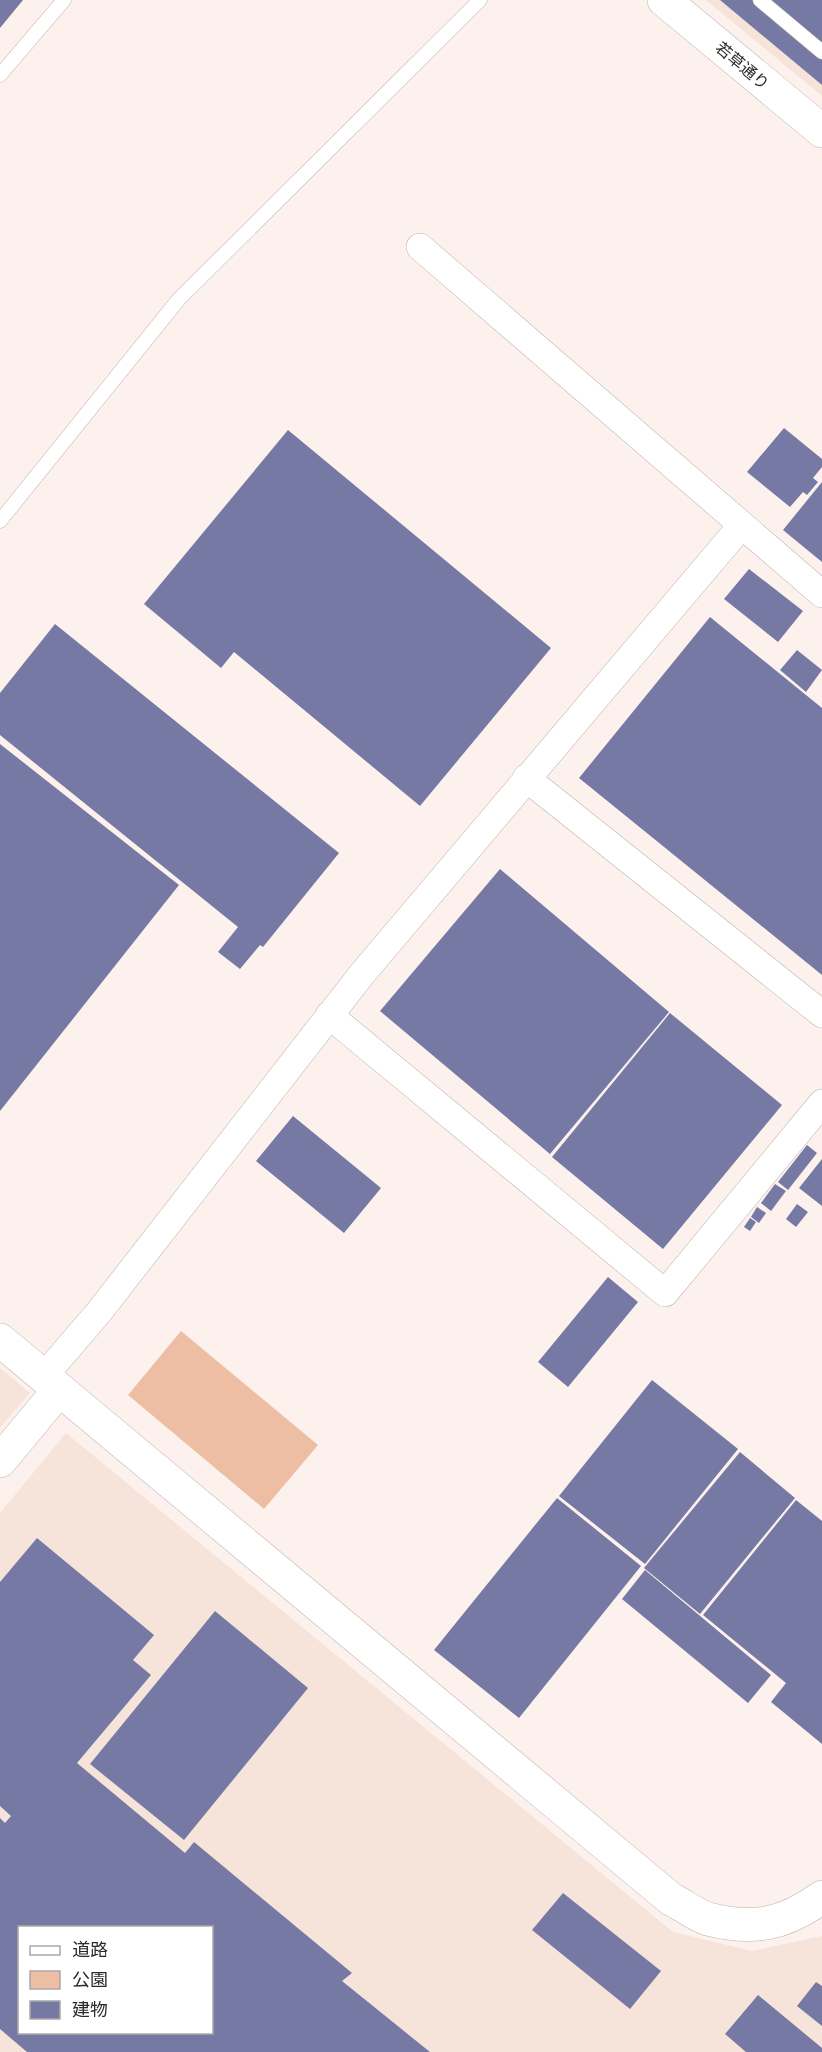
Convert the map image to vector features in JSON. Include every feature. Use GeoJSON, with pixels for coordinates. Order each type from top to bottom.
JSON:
{"type":"FeatureCollection","features":[{"type":"Feature","properties":{"kind":"street","name":"若草通り"},"geometry":{"type":"LineString","coordinates":[[664,0],[822,131]]}},
{"type":"Feature","properties":{"kind":"street"},"geometry":{"type":"LineString","coordinates":[[420,247],[822,594]]}},
{"type":"Feature","properties":{"kind":"street"},"geometry":{"type":"LineString","coordinates":[[0,1461],[99,1312],[329,1015],[526,778],[742,525]]}},
{"type":"Feature","properties":{"kind":"street"},"geometry":{"type":"LineString","coordinates":[[526,778],[822,1014]]}},
{"type":"Feature","properties":{"kind":"street"},"geometry":{"type":"LineString","coordinates":[[329,1015],[664,1293],[822,1103]]}},
{"type":"Feature","properties":{"kind":"street"},"geometry":{"type":"LineString","coordinates":[[0,1340],[671,1899],[707,1919],[751,1924],[783,1921],[822,1897]]}},
{"type":"Feature","properties":{"kind":"lane"},"geometry":{"type":"LineString","coordinates":[[1,73],[63,0]]}},
{"type":"Feature","properties":{"kind":"lane"},"geometry":{"type":"LineString","coordinates":[[0,521],[179,299],[480,0]]}},
{"type":"Feature","properties":{"kind":"lane"},"geometry":{"type":"LineString","coordinates":[[760,0],[822,52]]}},
{"type":"Feature","properties":{"kind":"shaded area"},"geometry":{"type":"Polygon","coordinates":[[[706,0],[822,0],[822,96],[706,0]]]}},
{"type":"Feature","properties":{"kind":"shaded area"},"geometry":{"type":"Polygon","coordinates":[[[0,1368],[30,1393],[0,1428],[0,1368]]]}},
{"type":"Feature","properties":{"kind":"shaded area"},"geometry":{"type":"Polygon","coordinates":[[[66,1433],[673,1932],[752,1951],[822,1936],[822,2052],[0,2052],[0,1513],[66,1433]]]}},
{"type":"Feature","properties":{"kind":"green space"},"geometry":{"type":"Polygon","coordinates":[[[181,1331],[318,1445],[264,1509],[128,1395],[181,1331]]]}},
{"type":"Feature","properties":{"kind":"building"},"geometry":{"type":"Polygon","coordinates":[[[0,0],[23,0],[0,28],[0,0]]]}},
{"type":"Feature","properties":{"kind":"building"},"geometry":{"type":"Polygon","coordinates":[[[720,0],[822,0],[822,85],[720,0]]]}},
{"type":"Feature","properties":{"kind":"building"},"geometry":{"type":"Polygon","coordinates":[[[784,428],[822,459],[822,467],[813,478],[818,482],[807,495],[803,492],[790,507],[747,472],[784,428]]]}},
{"type":"Feature","properties":{"kind":"building"},"geometry":{"type":"Polygon","coordinates":[[[288,430],[551,648],[420,806],[234,652],[221,668],[144,604],[288,430]]]}},
{"type":"Feature","properties":{"kind":"building"},"geometry":{"type":"Polygon","coordinates":[[[822,482],[822,562],[783,530],[822,482]]]}},
{"type":"Feature","properties":{"kind":"building"},"geometry":{"type":"Polygon","coordinates":[[[749,569],[803,611],[778,642],[724,599],[749,569]]]}},
{"type":"Feature","properties":{"kind":"building"},"geometry":{"type":"Polygon","coordinates":[[[710,617],[822,708],[822,975],[579,778],[710,617]]]}},
{"type":"Feature","properties":{"kind":"building"},"geometry":{"type":"Polygon","coordinates":[[[55,624],[339,853],[263,947],[260,945],[240,969],[218,952],[238,927],[0,735],[0,693],[55,624]]]}},
{"type":"Feature","properties":{"kind":"building"},"geometry":{"type":"Polygon","coordinates":[[[797,650],[822,670],[806,692],[780,670],[797,650]]]}},
{"type":"Feature","properties":{"kind":"building"},"geometry":{"type":"Polygon","coordinates":[[[0,744],[179,885],[0,1111],[0,744]]]}},
{"type":"Feature","properties":{"kind":"building"},"geometry":{"type":"Polygon","coordinates":[[[500,869],[669,1012],[550,1154],[380,1011],[500,869]]]}},
{"type":"Feature","properties":{"kind":"building"},"geometry":{"type":"Polygon","coordinates":[[[670,1013],[782,1105],[663,1249],[552,1157],[670,1013]]]}},
{"type":"Feature","properties":{"kind":"building"},"geometry":{"type":"Polygon","coordinates":[[[293,1116],[381,1188],[344,1233],[256,1161],[293,1116]]]}},
{"type":"Feature","properties":{"kind":"building"},"geometry":{"type":"Polygon","coordinates":[[[807,1145],[817,1153],[788,1190],[778,1182],[807,1145]]]}},
{"type":"Feature","properties":{"kind":"building"},"geometry":{"type":"Polygon","coordinates":[[[822,1159],[822,1206],[799,1188],[822,1159]]]}},
{"type":"Feature","properties":{"kind":"building"},"geometry":{"type":"Polygon","coordinates":[[[775,1184],[786,1191],[771,1211],[761,1203],[775,1184]]]}},
{"type":"Feature","properties":{"kind":"building"},"geometry":{"type":"Polygon","coordinates":[[[797,1204],[808,1212],[796,1227],[786,1219],[797,1204]]]}},
{"type":"Feature","properties":{"kind":"building"},"geometry":{"type":"Polygon","coordinates":[[[757,1207],[766,1213],[759,1223],[751,1217],[757,1207]]]}},
{"type":"Feature","properties":{"kind":"building"},"geometry":{"type":"Polygon","coordinates":[[[750,1218],[756,1222],[750,1231],[744,1227],[750,1218]]]}},
{"type":"Feature","properties":{"kind":"building"},"geometry":{"type":"Polygon","coordinates":[[[608,1277],[638,1302],[568,1387],[538,1362],[608,1277]]]}},
{"type":"Feature","properties":{"kind":"building"},"geometry":{"type":"Polygon","coordinates":[[[652,1380],[738,1449],[645,1564],[559,1496],[652,1380]]]}},
{"type":"Feature","properties":{"kind":"building"},"geometry":{"type":"Polygon","coordinates":[[[740,1452],[795,1498],[700,1614],[644,1568],[740,1452]]]}},
{"type":"Feature","properties":{"kind":"building"},"geometry":{"type":"Polygon","coordinates":[[[557,1498],[641,1566],[519,1718],[434,1650],[557,1498]]]}},
{"type":"Feature","properties":{"kind":"building"},"geometry":{"type":"Polygon","coordinates":[[[796,1500],[822,1521],[822,1744],[771,1702],[786,1683],[703,1615],[796,1500]]]}},
{"type":"Feature","properties":{"kind":"building"},"geometry":{"type":"Polygon","coordinates":[[[37,1538],[154,1635],[133,1660],[151,1675],[77,1763],[185,1853],[194,1842],[352,1973],[342,1981],[430,2052],[27,2052],[0,2029],[0,1818],[5,1823],[11,1816],[0,1806],[0,1582],[37,1538]]]}},
{"type":"Feature","properties":{"kind":"building"},"geometry":{"type":"Polygon","coordinates":[[[645,1570],[771,1675],[748,1703],[622,1599],[645,1570]]]}},
{"type":"Feature","properties":{"kind":"building"},"geometry":{"type":"Polygon","coordinates":[[[215,1611],[308,1688],[184,1840],[90,1764],[215,1611]]]}},
{"type":"Feature","properties":{"kind":"building"},"geometry":{"type":"Polygon","coordinates":[[[563,1893],[661,1971],[630,2009],[532,1930],[563,1893]]]}},
{"type":"Feature","properties":{"kind":"building"},"geometry":{"type":"Polygon","coordinates":[[[816,1982],[822,1986],[822,2026],[797,2006],[816,1982]]]}},
{"type":"Feature","properties":{"kind":"building"},"geometry":{"type":"Polygon","coordinates":[[[758,1995],[822,2048],[822,2052],[746,2052],[725,2034],[758,1995]]]}}]}
